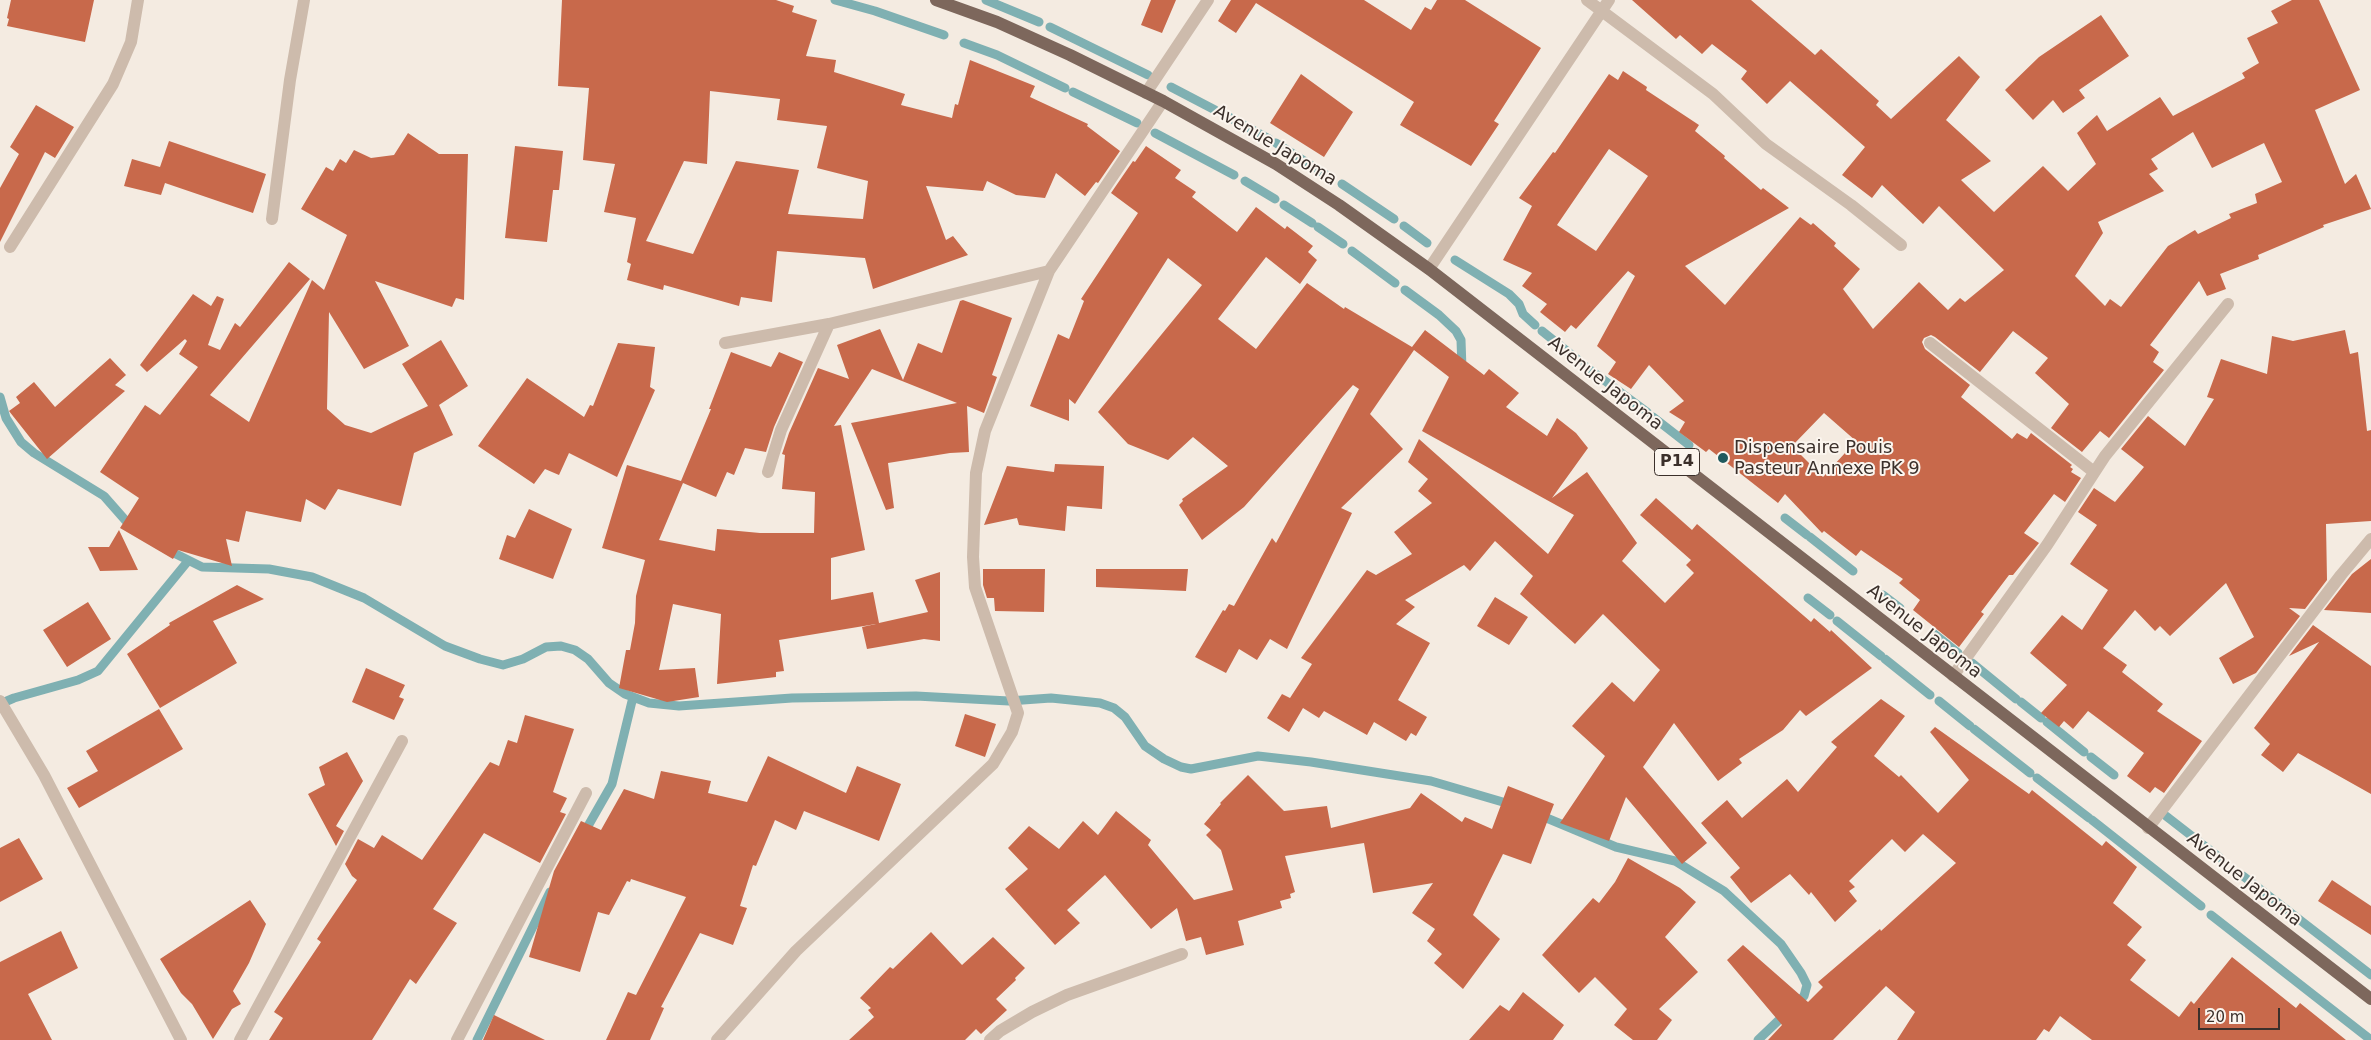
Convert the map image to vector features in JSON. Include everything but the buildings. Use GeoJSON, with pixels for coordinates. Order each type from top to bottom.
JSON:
{"type":"FeatureCollection","features":[{"type":"Feature","properties":{"kind":"main road","name":"Avenue Japoma"},"geometry":{"type":"LineString","coordinates":[[936,0],[997,22],[1070,55],[1146,93],[1276,164],[1339,205],[1429,269],[2371,999]]}},
{"type":"Feature","properties":{"kind":"street"},"geometry":{"type":"LineString","coordinates":[[10,247],[113,84],[131,42],[138,0]]}},
{"type":"Feature","properties":{"kind":"street"},"geometry":{"type":"LineString","coordinates":[[272,219],[290,80],[304,0]]}},
{"type":"Feature","properties":{"kind":"street"},"geometry":{"type":"LineString","coordinates":[[1146,93],[1208,0]]}},
{"type":"Feature","properties":{"kind":"street"},"geometry":{"type":"LineString","coordinates":[[1587,0],[1606,5],[1653,51],[1713,94],[1766,144],[1851,205],[1900,245]]}},
{"type":"Feature","properties":{"kind":"street"},"geometry":{"type":"LineString","coordinates":[[1429,269],[1606,5]]}},
{"type":"Feature","properties":{"kind":"street"},"geometry":{"type":"LineString","coordinates":[[717,1040],[796,951],[993,764],[1012,732],[1018,713],[975,587],[973,557],[976,473],[985,431],[1049,271],[1163,102]]}},
{"type":"Feature","properties":{"kind":"street"},"geometry":{"type":"LineString","coordinates":[[725,343],[829,324],[1049,271]]}},
{"type":"Feature","properties":{"kind":"street"},"geometry":{"type":"LineString","coordinates":[[1953,676],[2047,545],[2094,472],[2228,304]]}},
{"type":"Feature","properties":{"kind":"street"},"geometry":{"type":"LineString","coordinates":[[768,472],[781,430],[829,324]]}},
{"type":"Feature","properties":{"kind":"street"},"geometry":{"type":"LineString","coordinates":[[1930,343],[2094,472]]}},
{"type":"Feature","properties":{"kind":"street"},"geometry":{"type":"LineString","coordinates":[[2148,828],[2341,575],[2371,539]]}},
{"type":"Feature","properties":{"kind":"street"},"geometry":{"type":"LineString","coordinates":[[0,701],[44,775],[181,1040]]}},
{"type":"Feature","properties":{"kind":"street"},"geometry":{"type":"LineString","coordinates":[[240,1040],[402,741]]}},
{"type":"Feature","properties":{"kind":"street"},"geometry":{"type":"LineString","coordinates":[[457,1040],[586,793]]}},
{"type":"Feature","properties":{"kind":"street"},"geometry":{"type":"LineString","coordinates":[[990,1040],[1000,1031],[1032,1012],[1068,995],[1182,954]]}},
{"type":"Feature","properties":{"kind":"waterway"},"geometry":{"type":"LineString","coordinates":[[835,0],[875,11],[944,35]]}},
{"type":"Feature","properties":{"kind":"waterway"},"geometry":{"type":"LineString","coordinates":[[986,0],[1039,22]]}},
{"type":"Feature","properties":{"kind":"waterway"},"geometry":{"type":"LineString","coordinates":[[1050,27],[1148,75]]}},
{"type":"Feature","properties":{"kind":"waterway"},"geometry":{"type":"LineString","coordinates":[[964,43],[997,55],[1065,88]]}},
{"type":"Feature","properties":{"kind":"waterway"},"geometry":{"type":"LineString","coordinates":[[1171,87],[1215,110]]}},
{"type":"Feature","properties":{"kind":"waterway"},"geometry":{"type":"LineString","coordinates":[[1073,92],[1137,123]]}},
{"type":"Feature","properties":{"kind":"waterway"},"geometry":{"type":"LineString","coordinates":[[1227,116],[1269,139]]}},
{"type":"Feature","properties":{"kind":"waterway"},"geometry":{"type":"LineString","coordinates":[[1155,133],[1234,175]]}},
{"type":"Feature","properties":{"kind":"waterway"},"geometry":{"type":"LineString","coordinates":[[1276,143],[1331,178]]}},
{"type":"Feature","properties":{"kind":"waterway"},"geometry":{"type":"LineString","coordinates":[[1245,181],[1275,199]]}},
{"type":"Feature","properties":{"kind":"waterway"},"geometry":{"type":"LineString","coordinates":[[1342,184],[1394,219]]}},
{"type":"Feature","properties":{"kind":"waterway"},"geometry":{"type":"LineString","coordinates":[[1284,205],[1312,223]]}},
{"type":"Feature","properties":{"kind":"waterway"},"geometry":{"type":"LineString","coordinates":[[1404,226],[1427,243]]}},
{"type":"Feature","properties":{"kind":"waterway"},"geometry":{"type":"LineString","coordinates":[[1318,227],[1343,244]]}},
{"type":"Feature","properties":{"kind":"waterway"},"geometry":{"type":"LineString","coordinates":[[1352,251],[1395,283]]}},
{"type":"Feature","properties":{"kind":"waterway"},"geometry":{"type":"LineString","coordinates":[[1455,260],[1509,294],[1519,304],[1523,314],[1535,325]]}},
{"type":"Feature","properties":{"kind":"waterway"},"geometry":{"type":"LineString","coordinates":[[1405,290],[1439,315],[1456,331],[1461,340],[1462,369]]}},
{"type":"Feature","properties":{"kind":"waterway"},"geometry":{"type":"LineString","coordinates":[[1542,331],[1578,360]]}},
{"type":"Feature","properties":{"kind":"waterway"},"geometry":{"type":"LineString","coordinates":[[1585,366],[1647,412]]}},
{"type":"Feature","properties":{"kind":"waterway"},"geometry":{"type":"LineString","coordinates":[[0,397],[6,418],[21,442],[34,453],[104,496],[126,521],[135,527]]}},
{"type":"Feature","properties":{"kind":"waterway"},"geometry":{"type":"LineString","coordinates":[[1653,417],[1689,445]]}},
{"type":"Feature","properties":{"kind":"waterway"},"geometry":{"type":"LineString","coordinates":[[1785,518],[1807,535]]}},
{"type":"Feature","properties":{"kind":"waterway"},"geometry":{"type":"LineString","coordinates":[[1810,537],[1853,571]]}},
{"type":"Feature","properties":{"kind":"waterway"},"geometry":{"type":"LineString","coordinates":[[166,549],[202,567],[269,569],[312,577],[364,598],[445,646],[503,665],[523,659],[546,647],[561,646],[575,650],[588,659],[609,683],[625,694],[649,703],[679,706],[792,698],[916,696],[1009,701],[1051,698],[1100,703],[1114,708],[1125,717],[1145,746],[1164,759],[1181,767],[1191,769],[1258,756],[1311,762],[1431,781],[1513,805]]}},
{"type":"Feature","properties":{"kind":"waterway"},"geometry":{"type":"LineString","coordinates":[[0,704],[14,698],[78,680],[98,671],[188,561]]}},
{"type":"Feature","properties":{"kind":"waterway"},"geometry":{"type":"LineString","coordinates":[[1883,595],[1900,608]]}},
{"type":"Feature","properties":{"kind":"waterway"},"geometry":{"type":"LineString","coordinates":[[1808,598],[1830,615]]}},
{"type":"Feature","properties":{"kind":"waterway"},"geometry":{"type":"LineString","coordinates":[[1837,621],[1881,656]]}},
{"type":"Feature","properties":{"kind":"waterway"},"geometry":{"type":"LineString","coordinates":[[1933,633],[1958,653]]}},
{"type":"Feature","properties":{"kind":"waterway"},"geometry":{"type":"LineString","coordinates":[[1885,659],[1930,695]]}},
{"type":"Feature","properties":{"kind":"waterway"},"geometry":{"type":"LineString","coordinates":[[1972,663],[2016,699]]}},
{"type":"Feature","properties":{"kind":"waterway"},"geometry":{"type":"LineString","coordinates":[[584,833],[612,784],[633,697]]}},
{"type":"Feature","properties":{"kind":"waterway"},"geometry":{"type":"LineString","coordinates":[[1939,701],[1970,726]]}},
{"type":"Feature","properties":{"kind":"waterway"},"geometry":{"type":"LineString","coordinates":[[2021,702],[2041,718]]}},
{"type":"Feature","properties":{"kind":"waterway"},"geometry":{"type":"LineString","coordinates":[[2047,722],[2084,752]]}},
{"type":"Feature","properties":{"kind":"waterway"},"geometry":{"type":"LineString","coordinates":[[1974,729],[2030,773]]}},
{"type":"Feature","properties":{"kind":"waterway"},"geometry":{"type":"LineString","coordinates":[[2091,757],[2114,775]]}},
{"type":"Feature","properties":{"kind":"waterway"},"geometry":{"type":"LineString","coordinates":[[2037,778],[2089,818]]}},
{"type":"Feature","properties":{"kind":"waterway"},"geometry":{"type":"LineString","coordinates":[[1537,814],[1616,847],[1675,861],[1724,891],[1781,944],[1807,985],[1804,996],[1758,1040]]}},
{"type":"Feature","properties":{"kind":"waterway"},"geometry":{"type":"LineString","coordinates":[[2166,816],[2220,858]]}},
{"type":"Feature","properties":{"kind":"waterway"},"geometry":{"type":"LineString","coordinates":[[2092,820],[2201,906]]}},
{"type":"Feature","properties":{"kind":"waterway"},"geometry":{"type":"LineString","coordinates":[[2243,876],[2371,975]]}},
{"type":"Feature","properties":{"kind":"waterway"},"geometry":{"type":"LineString","coordinates":[[477,1040],[550,892]]}},
{"type":"Feature","properties":{"kind":"waterway"},"geometry":{"type":"LineString","coordinates":[[2211,915],[2371,1040]]}},
{"type":"Feature","properties":{"kind":"place","name":"Dispensaire Pouis Pasteur Annexe PK 9"},"geometry":{"type":"Point","coordinates":[1723,458]}}]}
